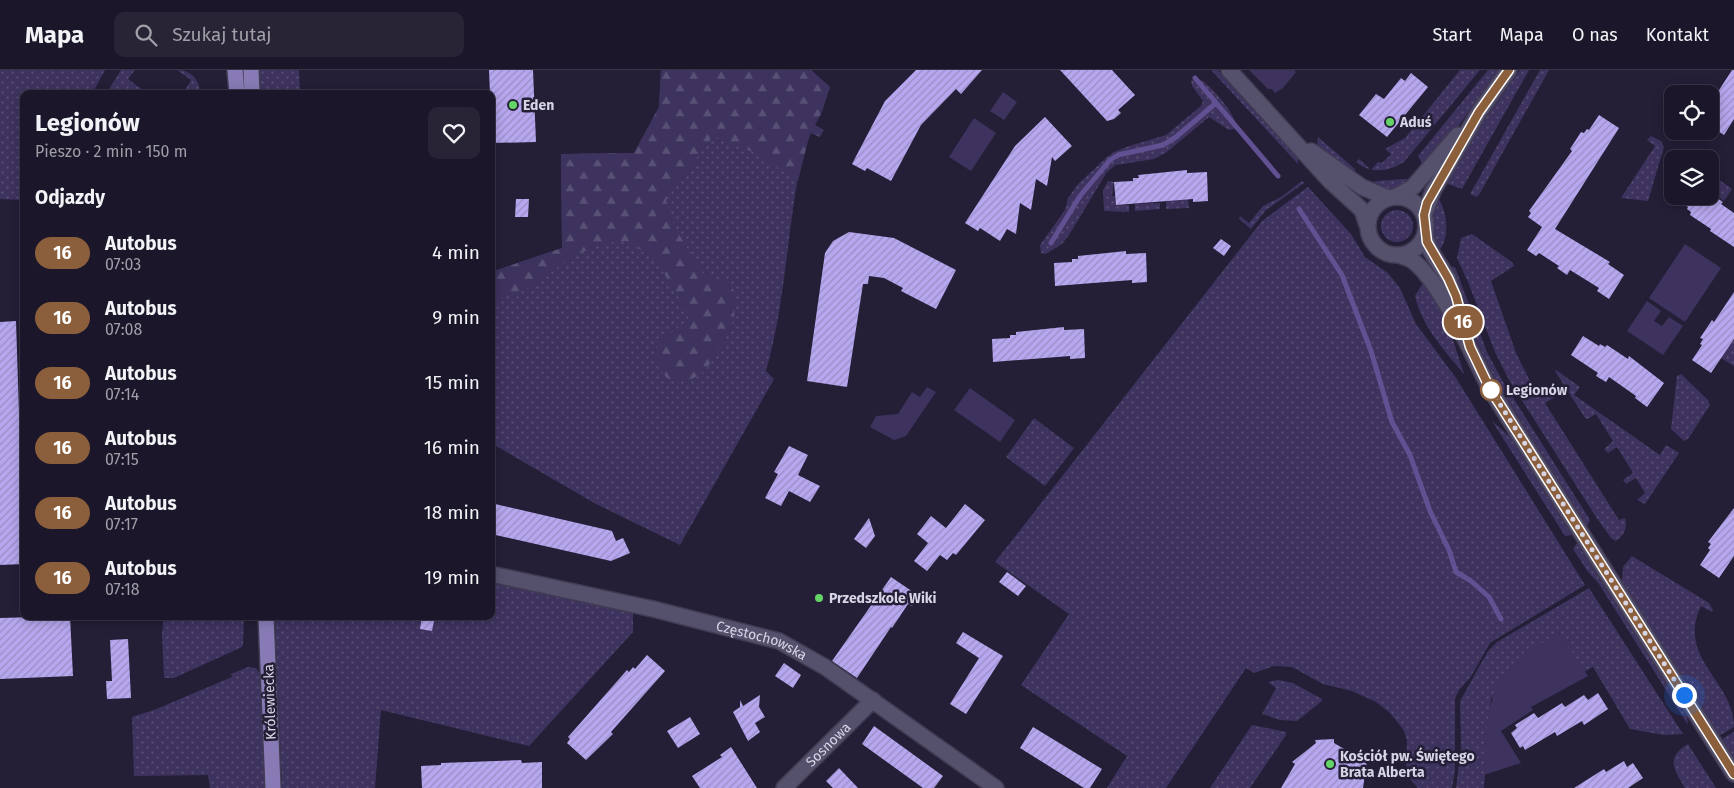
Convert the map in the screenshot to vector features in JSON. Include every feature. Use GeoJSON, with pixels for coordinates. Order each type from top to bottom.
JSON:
{"type":"FeatureCollection","features":[{"type":"Feature","properties":{"kind":"main road"},"geometry":{"type":"LineString","coordinates":[[236,70],[237,90]]}},
{"type":"Feature","properties":{"kind":"main road"},"geometry":{"type":"LineString","coordinates":[[251,70],[252,90]]}},
{"type":"Feature","properties":{"kind":"main road","name":"Królewiecka"},"geometry":{"type":"LineString","coordinates":[[266,620],[273,788]]}},
{"type":"Feature","properties":{"kind":"street"},"geometry":{"type":"LineString","coordinates":[[1229,70],[1290,134],[1330,181],[1362,210],[1368,233],[1374,245],[1386,254],[1413,261],[1426,274],[1470,347],[1490,389],[1734,774]]}},
{"type":"Feature","properties":{"kind":"street"},"geometry":{"type":"LineString","coordinates":[[1470,347],[1456,296],[1448,278],[1429,248],[1425,234],[1424,215],[1433,192],[1479,112],[1509,70]]}},
{"type":"Feature","properties":{"kind":"street"},"geometry":{"type":"LineString","coordinates":[[1367,225],[1373,209],[1413,187],[1479,112]]}},
{"type":"Feature","properties":{"kind":"street"},"geometry":{"type":"LineString","coordinates":[[1290,134],[1362,187],[1414,202],[1424,215]]}},
{"type":"Feature","properties":{"kind":"street"},"geometry":{"type":"LineString","coordinates":[[1399,256],[1413,251],[1425,234]]}},
{"type":"Feature","properties":{"kind":"street","name":"Częstochowska"},"geometry":{"type":"LineString","coordinates":[[495,575],[662,611],[771,638],[806,654],[996,788]]}},
{"type":"Feature","properties":{"kind":"street","name":"Sosnowa"},"geometry":{"type":"LineString","coordinates":[[784,788],[873,700]]}},
{"type":"Feature","properties":{"kind":"green space"},"geometry":{"type":"Polygon","coordinates":[[[0,70],[105,70],[94,90],[20,90],[20,200],[0,199],[0,70]]]}},
{"type":"Feature","properties":{"kind":"green space"},"geometry":{"type":"Polygon","coordinates":[[[121,70],[135,70],[128,79],[143,90],[108,90],[121,70]]]}},
{"type":"Feature","properties":{"kind":"green space"},"geometry":{"type":"Polygon","coordinates":[[[177,70],[190,73],[196,79],[200,90],[185,90],[191,80],[177,70]]]}},
{"type":"Feature","properties":{"kind":"green space"},"geometry":{"type":"Polygon","coordinates":[[[255,70],[299,70],[300,90],[256,90],[255,70]]]}},
{"type":"Feature","properties":{"kind":"green space"},"geometry":{"type":"Polygon","coordinates":[[[661,70],[811,70],[830,87],[800,166],[778,321],[766,371],[774,379],[680,545],[596,504],[495,445],[495,271],[562,248],[561,154],[634,153],[659,107],[661,70]]]}},
{"type":"Feature","properties":{"kind":"green space"},"geometry":{"type":"Polygon","coordinates":[[[661,70],[811,70],[830,87],[822,112],[815,125],[824,130],[820,137],[810,133],[798,181],[755,153],[713,136],[666,200],[675,228],[704,275],[726,280],[735,292],[734,319],[723,344],[705,371],[692,379],[669,381],[659,368],[654,352],[662,340],[689,319],[678,295],[658,264],[638,248],[625,241],[603,243],[569,258],[536,285],[495,300],[495,271],[562,248],[561,154],[634,153],[659,107],[661,70]]]}},
{"type":"Feature","properties":{"kind":"green space"},"geometry":{"type":"Polygon","coordinates":[[[1211,70],[1218,70],[1298,156],[1298,164],[1211,70]]]}},
{"type":"Feature","properties":{"kind":"green space"},"geometry":{"type":"Polygon","coordinates":[[[1249,70],[1294,70],[1296,72],[1283,88],[1275,93],[1272,89],[1268,89],[1249,70]]]}},
{"type":"Feature","properties":{"kind":"green space"},"geometry":{"type":"Polygon","coordinates":[[[1460,70],[1480,70],[1404,162],[1386,170],[1372,169],[1378,162],[1382,163],[1391,154],[1385,149],[1405,138],[1460,70]]]}},
{"type":"Feature","properties":{"kind":"green space"},"geometry":{"type":"Polygon","coordinates":[[[1488,70],[1499,70],[1459,125],[1424,167],[1418,156],[1488,70]]]}},
{"type":"Feature","properties":{"kind":"green space"},"geometry":{"type":"Polygon","coordinates":[[[1520,70],[1529,70],[1462,189],[1445,183],[1478,129],[1520,70]]]}},
{"type":"Feature","properties":{"kind":"green space"},"geometry":{"type":"Polygon","coordinates":[[[1540,70],[1549,70],[1479,195],[1476,197],[1470,194],[1540,70]]]}},
{"type":"Feature","properties":{"kind":"green space"},"geometry":{"type":"Polygon","coordinates":[[[1195,78],[1207,84],[1220,98],[1236,122],[1237,128],[1229,130],[1209,117],[1167,152],[1154,159],[1116,165],[1107,172],[1062,244],[1046,254],[1041,253],[1040,245],[1065,210],[1068,198],[1078,184],[1106,158],[1126,147],[1166,135],[1201,106],[1203,101],[1192,86],[1191,81],[1195,78]]]}},
{"type":"Feature","properties":{"kind":"green space"},"geometry":{"type":"Polygon","coordinates":[[[1003,92],[1017,102],[1004,120],[990,111],[1003,92]]]}},
{"type":"Feature","properties":{"kind":"green space"},"geometry":{"type":"Polygon","coordinates":[[[974,118],[996,133],[971,171],[949,157],[974,118]]]}},
{"type":"Feature","properties":{"kind":"green space"},"geometry":{"type":"Polygon","coordinates":[[[1651,136],[1661,141],[1664,147],[1648,201],[1621,198],[1655,146],[1647,140],[1651,136]]]}},
{"type":"Feature","properties":{"kind":"green space"},"geometry":{"type":"Polygon","coordinates":[[[1318,137],[1355,169],[1356,174],[1320,150],[1317,146],[1318,137]]]}},
{"type":"Feature","properties":{"kind":"green space"},"geometry":{"type":"Polygon","coordinates":[[[1359,159],[1370,169],[1362,166],[1356,162],[1359,159]]]}},
{"type":"Feature","properties":{"kind":"green space"},"geometry":{"type":"Polygon","coordinates":[[[1414,180],[1391,189],[1382,189],[1368,184],[1376,181],[1414,180]]]}},
{"type":"Feature","properties":{"kind":"green space"},"geometry":{"type":"Polygon","coordinates":[[[1719,180],[1732,189],[1724,201],[1719,197],[1719,180]]]}},
{"type":"Feature","properties":{"kind":"green space"},"geometry":{"type":"Polygon","coordinates":[[[1108,181],[1114,182],[1112,196],[1115,196],[1116,205],[1129,205],[1129,212],[1104,211],[1103,190],[1108,181]]]}},
{"type":"Feature","properties":{"kind":"green space"},"geometry":{"type":"Polygon","coordinates":[[[1302,181],[1304,183],[1266,210],[1251,229],[1239,219],[1240,216],[1249,223],[1263,206],[1281,197],[1302,181]]]}},
{"type":"Feature","properties":{"kind":"green space"},"geometry":{"type":"Polygon","coordinates":[[[1308,187],[1351,234],[1365,257],[1388,273],[1400,288],[1416,324],[1456,378],[1585,585],[1490,643],[1470,678],[1459,690],[1455,699],[1455,770],[1452,788],[1418,788],[1409,778],[1406,768],[1407,740],[1403,729],[1389,712],[1376,702],[1352,691],[1323,684],[1292,667],[1274,666],[1254,673],[1246,668],[1166,788],[1107,788],[1127,756],[1021,685],[1069,614],[995,562],[1262,221],[1308,187]]]}},
{"type":"Feature","properties":{"kind":"green space"},"geometry":{"type":"Polygon","coordinates":[[[1436,196],[1443,208],[1446,224],[1444,241],[1437,252],[1432,224],[1436,196]]]}},
{"type":"Feature","properties":{"kind":"green space"},"geometry":{"type":"Polygon","coordinates":[[[1188,199],[1189,208],[1166,209],[1166,200],[1188,199]]]}},
{"type":"Feature","properties":{"kind":"green space"},"geometry":{"type":"Polygon","coordinates":[[[1160,203],[1160,209],[1135,211],[1135,204],[1160,203]]]}},
{"type":"Feature","properties":{"kind":"green space"},"geometry":{"type":"Polygon","coordinates":[[[1397,210],[1409,214],[1413,226],[1409,238],[1397,242],[1385,238],[1381,226],[1385,214],[1397,210]]]}},
{"type":"Feature","properties":{"kind":"green space"},"geometry":{"type":"Polygon","coordinates":[[[1472,234],[1512,262],[1514,266],[1491,281],[1516,353],[1537,395],[1550,388],[1555,397],[1545,403],[1619,520],[1625,518],[1625,531],[1616,541],[1611,538],[1596,517],[1509,380],[1495,352],[1457,258],[1461,238],[1472,234]]]}},
{"type":"Feature","properties":{"kind":"green space"},"geometry":{"type":"Polygon","coordinates":[[[1685,244],[1721,268],[1685,322],[1649,298],[1685,244]]]}},
{"type":"Feature","properties":{"kind":"green space"},"geometry":{"type":"Polygon","coordinates":[[[1446,266],[1455,267],[1487,352],[1502,380],[1590,520],[1587,526],[1497,383],[1475,338],[1446,266]]]}},
{"type":"Feature","properties":{"kind":"green space"},"geometry":{"type":"Polygon","coordinates":[[[1424,281],[1446,318],[1464,374],[1435,338],[1418,307],[1415,296],[1424,281]]]}},
{"type":"Feature","properties":{"kind":"green space"},"geometry":{"type":"Polygon","coordinates":[[[1647,301],[1661,311],[1654,321],[1662,326],[1669,317],[1683,326],[1663,355],[1627,331],[1647,301]]]}},
{"type":"Feature","properties":{"kind":"green space"},"geometry":{"type":"Polygon","coordinates":[[[1734,339],[1734,366],[1721,358],[1734,339]]]}},
{"type":"Feature","properties":{"kind":"green space"},"geometry":{"type":"Polygon","coordinates":[[[1556,370],[1580,387],[1574,395],[1660,455],[1666,445],[1679,453],[1645,504],[1637,500],[1645,493],[1636,478],[1626,484],[1623,480],[1633,473],[1617,447],[1608,453],[1604,449],[1613,441],[1596,414],[1587,419],[1585,418],[1556,370]]]}},
{"type":"Feature","properties":{"kind":"green space"},"geometry":{"type":"Polygon","coordinates":[[[1681,374],[1708,400],[1710,405],[1688,439],[1684,441],[1671,429],[1677,376],[1681,374]]]}},
{"type":"Feature","properties":{"kind":"green space"},"geometry":{"type":"Polygon","coordinates":[[[927,387],[936,392],[906,436],[894,440],[870,427],[876,416],[898,414],[912,392],[920,397],[927,387]]]}},
{"type":"Feature","properties":{"kind":"green space"},"geometry":{"type":"Polygon","coordinates":[[[970,388],[1015,420],[1000,442],[954,410],[970,388]]]}},
{"type":"Feature","properties":{"kind":"green space"},"geometry":{"type":"Polygon","coordinates":[[[1034,418],[1074,448],[1045,486],[1006,457],[1034,418]]]}},
{"type":"Feature","properties":{"kind":"green space"},"geometry":{"type":"Polygon","coordinates":[[[1492,421],[1510,437],[1572,535],[1565,536],[1492,421]]]}},
{"type":"Feature","properties":{"kind":"green space"},"geometry":{"type":"Polygon","coordinates":[[[1577,543],[1687,716],[1688,725],[1599,584],[1588,572],[1573,549],[1577,543]]]}},
{"type":"Feature","properties":{"kind":"green space"},"geometry":{"type":"Polygon","coordinates":[[[1632,556],[1709,603],[1713,610],[1712,612],[1701,606],[1695,624],[1696,641],[1700,655],[1732,710],[1734,727],[1719,736],[1622,582],[1623,567],[1632,556]]]}},
{"type":"Feature","properties":{"kind":"green space"},"geometry":{"type":"Polygon","coordinates":[[[495,583],[633,612],[633,632],[529,746],[381,710],[375,788],[282,788],[275,620],[495,620],[495,583]]]}},
{"type":"Feature","properties":{"kind":"green space"},"geometry":{"type":"Polygon","coordinates":[[[1589,588],[1683,734],[1664,735],[1630,729],[1593,667],[1584,672],[1559,633],[1491,699],[1484,788],[1456,788],[1461,748],[1460,701],[1488,651],[1497,642],[1589,588]]]}},
{"type":"Feature","properties":{"kind":"green space"},"geometry":{"type":"Polygon","coordinates":[[[164,620],[244,620],[242,647],[174,678],[164,678],[162,634],[164,620]]]}},
{"type":"Feature","properties":{"kind":"green space"},"geometry":{"type":"Polygon","coordinates":[[[1559,633],[1588,676],[1531,707],[1533,710],[1501,731],[1521,763],[1484,775],[1488,719],[1495,691],[1501,679],[1520,658],[1559,633]]]}},
{"type":"Feature","properties":{"kind":"green space"},"geometry":{"type":"Polygon","coordinates":[[[248,667],[256,668],[260,674],[265,788],[210,788],[208,775],[134,776],[132,717],[154,710],[232,677],[231,674],[248,667]]]}},
{"type":"Feature","properties":{"kind":"green space"},"geometry":{"type":"Polygon","coordinates":[[[1278,680],[1293,683],[1322,699],[1322,701],[1297,721],[1280,720],[1262,714],[1276,688],[1268,682],[1278,680]]]}},
{"type":"Feature","properties":{"kind":"green space"},"geometry":{"type":"Polygon","coordinates":[[[1252,725],[1286,732],[1286,735],[1250,788],[1210,788],[1252,725]]]}},
{"type":"Feature","properties":{"kind":"green space"},"geometry":{"type":"Polygon","coordinates":[[[1734,732],[1734,759],[1722,739],[1734,732]]]}},
{"type":"Feature","properties":{"kind":"green space"},"geometry":{"type":"Polygon","coordinates":[[[1688,744],[1716,788],[1685,788],[1675,769],[1674,759],[1676,754],[1688,744]]]}},
{"type":"Feature","properties":{"kind":"building","name":"Eden"},"geometry":{"type":"Polygon","coordinates":[[[489,70],[533,70],[536,142],[495,143],[495,90],[490,90],[489,70]]]}},
{"type":"Feature","properties":{"kind":"building"},"geometry":{"type":"Polygon","coordinates":[[[916,70],[982,70],[961,94],[956,89],[921,125],[891,181],[867,168],[865,171],[852,164],[885,101],[916,70]]]}},
{"type":"Feature","properties":{"kind":"building"},"geometry":{"type":"Polygon","coordinates":[[[1060,70],[1112,70],[1135,95],[1118,110],[1121,113],[1114,119],[1107,121],[1060,70]]]}},
{"type":"Feature","properties":{"kind":"building"},"geometry":{"type":"Polygon","coordinates":[[[1732,70],[1734,70],[1734,119],[1724,135],[1719,132],[1719,90],[1732,70]]]}},
{"type":"Feature","properties":{"kind":"building"},"geometry":{"type":"Polygon","coordinates":[[[1411,73],[1428,87],[1387,137],[1359,115],[1376,94],[1384,99],[1401,78],[1405,81],[1411,73]]]}},
{"type":"Feature","properties":{"kind":"building"},"geometry":{"type":"Polygon","coordinates":[[[1599,115],[1619,128],[1555,229],[1610,262],[1608,264],[1624,275],[1609,299],[1597,291],[1599,288],[1570,270],[1567,275],[1557,268],[1559,266],[1539,253],[1536,256],[1527,250],[1542,227],[1528,217],[1531,213],[1529,211],[1572,151],[1570,149],[1581,132],[1584,133],[1587,129],[1589,130],[1599,115]]]}},
{"type":"Feature","properties":{"kind":"building"},"geometry":{"type":"Polygon","coordinates":[[[1045,117],[1072,146],[1055,161],[1052,157],[1047,186],[1036,179],[1031,210],[1020,203],[1016,234],[1007,229],[1000,241],[980,228],[978,231],[965,223],[1015,146],[1045,117]]]}},
{"type":"Feature","properties":{"kind":"building"},"geometry":{"type":"Polygon","coordinates":[[[1187,170],[1187,173],[1207,172],[1208,201],[1193,202],[1193,199],[1116,205],[1114,182],[1133,181],[1133,178],[1139,178],[1138,175],[1187,170]]]}},
{"type":"Feature","properties":{"kind":"building"},"geometry":{"type":"Polygon","coordinates":[[[516,199],[529,199],[528,217],[515,217],[516,199]]]}},
{"type":"Feature","properties":{"kind":"building"},"geometry":{"type":"Polygon","coordinates":[[[1719,199],[1723,202],[1721,204],[1734,213],[1734,247],[1690,215],[1691,212],[1687,209],[1688,207],[1685,205],[1719,205],[1719,199]]]}},
{"type":"Feature","properties":{"kind":"building"},"geometry":{"type":"Polygon","coordinates":[[[849,232],[894,238],[956,270],[936,309],[901,291],[903,288],[884,278],[869,276],[868,284],[863,284],[847,387],[807,381],[825,253],[833,241],[849,232]]]}},
{"type":"Feature","properties":{"kind":"building"},"geometry":{"type":"Polygon","coordinates":[[[1221,239],[1231,246],[1224,256],[1213,248],[1221,239]]]}},
{"type":"Feature","properties":{"kind":"building"},"geometry":{"type":"Polygon","coordinates":[[[1126,251],[1126,254],[1146,253],[1147,282],[1132,283],[1132,280],[1055,286],[1054,263],[1072,262],[1072,259],[1078,259],[1078,256],[1126,251]]]}},
{"type":"Feature","properties":{"kind":"building"},"geometry":{"type":"Polygon","coordinates":[[[1734,292],[1734,339],[1711,373],[1692,360],[1702,345],[1700,344],[1703,339],[1700,338],[1712,320],[1714,322],[1734,292]]]}},
{"type":"Feature","properties":{"kind":"building"},"geometry":{"type":"Polygon","coordinates":[[[16,321],[20,442],[20,564],[0,565],[0,322],[16,321]]]}},
{"type":"Feature","properties":{"kind":"building"},"geometry":{"type":"Polygon","coordinates":[[[1064,327],[1064,330],[1084,329],[1085,358],[1070,359],[1070,356],[993,362],[992,339],[1010,338],[1010,335],[1016,335],[1016,332],[1064,327]]]}},
{"type":"Feature","properties":{"kind":"building"},"geometry":{"type":"Polygon","coordinates":[[[1583,336],[1599,346],[1600,344],[1605,347],[1607,345],[1628,359],[1629,356],[1664,383],[1647,407],[1635,398],[1636,396],[1609,377],[1606,382],[1596,376],[1598,373],[1571,355],[1583,336]]]}},
{"type":"Feature","properties":{"kind":"building"},"geometry":{"type":"Polygon","coordinates":[[[789,446],[808,455],[798,475],[820,486],[810,502],[789,491],[781,506],[765,498],[778,474],[774,472],[789,446]]]}},
{"type":"Feature","properties":{"kind":"building"},"geometry":{"type":"Polygon","coordinates":[[[495,504],[612,531],[616,541],[623,538],[630,553],[611,561],[495,535],[495,504]]]}},
{"type":"Feature","properties":{"kind":"building"},"geometry":{"type":"Polygon","coordinates":[[[965,504],[985,520],[956,555],[953,553],[947,560],[940,555],[927,571],[914,561],[928,543],[917,534],[931,516],[946,528],[965,504]]]}},
{"type":"Feature","properties":{"kind":"building"},"geometry":{"type":"Polygon","coordinates":[[[1734,508],[1734,556],[1719,578],[1700,565],[1710,550],[1708,548],[1711,544],[1708,542],[1734,508]]]}},
{"type":"Feature","properties":{"kind":"building"},"geometry":{"type":"Polygon","coordinates":[[[869,518],[875,536],[866,548],[854,539],[869,518]]]}},
{"type":"Feature","properties":{"kind":"building"},"geometry":{"type":"Polygon","coordinates":[[[1007,572],[1026,586],[1018,596],[999,582],[1007,572]]]}},
{"type":"Feature","properties":{"kind":"building"},"geometry":{"type":"Polygon","coordinates":[[[891,577],[919,596],[912,606],[908,604],[857,678],[832,661],[891,577]]]}},
{"type":"Feature","properties":{"kind":"building"},"geometry":{"type":"Polygon","coordinates":[[[0,618],[70,620],[73,676],[0,679],[0,618]]]}},
{"type":"Feature","properties":{"kind":"building"},"geometry":{"type":"Polygon","coordinates":[[[421,620],[434,620],[432,631],[420,629],[421,620]]]}},
{"type":"Feature","properties":{"kind":"building"},"geometry":{"type":"Polygon","coordinates":[[[963,632],[1003,656],[966,714],[950,704],[979,658],[956,643],[963,632]]]}},
{"type":"Feature","properties":{"kind":"building"},"geometry":{"type":"Polygon","coordinates":[[[128,639],[131,698],[107,699],[106,681],[112,681],[110,640],[128,639]]]}},
{"type":"Feature","properties":{"kind":"building"},"geometry":{"type":"Polygon","coordinates":[[[647,655],[665,671],[611,732],[613,734],[586,760],[567,743],[570,739],[568,737],[627,670],[629,672],[633,667],[635,669],[647,655]]]}},
{"type":"Feature","properties":{"kind":"building"},"geometry":{"type":"Polygon","coordinates":[[[784,663],[801,675],[793,688],[775,676],[784,663]]]}},
{"type":"Feature","properties":{"kind":"building"},"geometry":{"type":"Polygon","coordinates":[[[1598,693],[1608,709],[1584,725],[1582,721],[1557,736],[1555,732],[1525,750],[1523,746],[1520,748],[1511,733],[1517,728],[1515,725],[1534,713],[1538,718],[1562,703],[1565,707],[1584,695],[1588,700],[1598,693]]]}},
{"type":"Feature","properties":{"kind":"building"},"geometry":{"type":"Polygon","coordinates":[[[760,695],[759,707],[765,717],[755,723],[760,732],[748,741],[733,712],[740,707],[740,700],[743,706],[760,695]]]}},
{"type":"Feature","properties":{"kind":"building"},"geometry":{"type":"Polygon","coordinates":[[[690,717],[700,734],[678,748],[667,731],[690,717]]]}},
{"type":"Feature","properties":{"kind":"building"},"geometry":{"type":"Polygon","coordinates":[[[874,726],[943,776],[934,788],[923,788],[862,744],[874,726]]]}},
{"type":"Feature","properties":{"kind":"building"},"geometry":{"type":"Polygon","coordinates":[[[1033,727],[1102,769],[1090,788],[1084,788],[1020,748],[1033,727]]]}},
{"type":"Feature","properties":{"kind":"building","name":"Kościół pw. Świętego Brata Alberta"},"geometry":{"type":"Polygon","coordinates":[[[1334,739],[1334,743],[1358,757],[1361,755],[1366,763],[1369,773],[1365,774],[1363,788],[1281,788],[1295,764],[1292,762],[1316,743],[1315,740],[1334,739]]]}},
{"type":"Feature","properties":{"kind":"building"},"geometry":{"type":"Polygon","coordinates":[[[731,747],[757,788],[700,788],[692,776],[722,757],[720,755],[731,747]]]}},
{"type":"Feature","properties":{"kind":"building"},"geometry":{"type":"Polygon","coordinates":[[[521,760],[522,763],[542,762],[542,788],[422,788],[421,766],[441,765],[441,763],[521,760]]]}},
{"type":"Feature","properties":{"kind":"building"},"geometry":{"type":"Polygon","coordinates":[[[1624,761],[1627,767],[1633,763],[1643,778],[1628,788],[1574,788],[1604,769],[1606,772],[1624,761]]]}},
{"type":"Feature","properties":{"kind":"building"},"geometry":{"type":"Polygon","coordinates":[[[839,768],[858,788],[833,788],[826,781],[839,768]]]}},
{"type":"Feature","properties":{"kind":"waterway"},"geometry":{"type":"LineString","coordinates":[[1195,78],[1278,176]]}},
{"type":"Feature","properties":{"kind":"waterway"},"geometry":{"type":"LineString","coordinates":[[1051,243],[1080,196],[1110,160],[1118,155],[1163,145],[1176,137],[1216,103]]}},
{"type":"Feature","properties":{"kind":"waterway"},"geometry":{"type":"LineString","coordinates":[[1299,209],[1342,275],[1371,351],[1392,422],[1410,455],[1430,511],[1449,550],[1456,572],[1471,581],[1489,597],[1501,619]]}},
{"type":"Feature","properties":{"kind":"bus line","name":"16"},"geometry":{"type":"LineString","coordinates":[[1509,70],[1479,112],[1427,203],[1424,215],[1427,242],[1456,296],[1470,347],[1490,389],[1734,774]]}},
{"type":"Feature","properties":{"kind":"place","name":"Eden"},"geometry":{"type":"Point","coordinates":[513,105]}},
{"type":"Feature","properties":{"kind":"place","name":"Aduś"},"geometry":{"type":"Point","coordinates":[1390,122]}},
{"type":"Feature","properties":{"kind":"place","name":"Legionów"},"geometry":{"type":"Point","coordinates":[1491,390]}},
{"type":"Feature","properties":{"kind":"place","name":"Przedszkole Wiki"},"geometry":{"type":"Point","coordinates":[819,598]}},
{"type":"Feature","properties":{"kind":"place","name":"Kościół pw. Świętego Brata Alberta"},"geometry":{"type":"Point","coordinates":[1330,764]}},
{"type":"Feature","properties":{"kind":"route"},"geometry":{"type":"LineString","coordinates":[[1491,390],[1684,695]]}}]}
